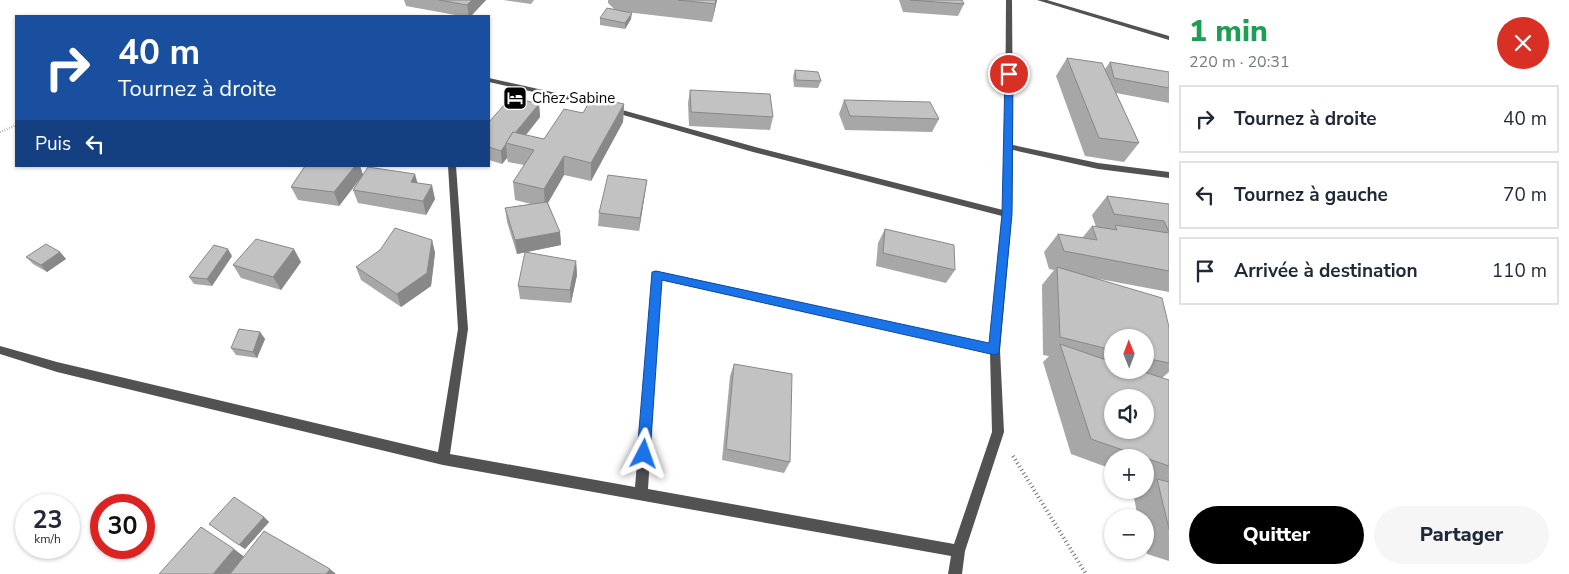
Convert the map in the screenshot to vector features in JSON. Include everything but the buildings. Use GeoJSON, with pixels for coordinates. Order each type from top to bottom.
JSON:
{"type":"FeatureCollection","features":[{"type":"Feature","properties":{"kind":"street"},"geometry":{"type":"LineString","coordinates":[[955,574],[958,551],[998,432],[995,350],[1007,214],[1010,147],[1009,0]]}},
{"type":"Feature","properties":{"kind":"street"},"geometry":{"type":"LineString","coordinates":[[1040,0],[1169,38]]}},
{"type":"Feature","properties":{"kind":"street"},"geometry":{"type":"LineString","coordinates":[[490,80],[524,87],[732,144],[1007,214]]}},
{"type":"Feature","properties":{"kind":"street"},"geometry":{"type":"LineString","coordinates":[[1010,147],[1098,166],[1169,175]]}},
{"type":"Feature","properties":{"kind":"street"},"geometry":{"type":"LineString","coordinates":[[443,459],[463,329],[452,167]]}},
{"type":"Feature","properties":{"kind":"street"},"geometry":{"type":"LineString","coordinates":[[641,494],[656,275],[995,350]]}},
{"type":"Feature","properties":{"kind":"street"},"geometry":{"type":"LineString","coordinates":[[0,350],[56,367],[443,459],[958,551]]}},
{"type":"Feature","properties":{"kind":"path"},"geometry":{"type":"LineString","coordinates":[[0,132],[15,125]]}},
{"type":"Feature","properties":{"kind":"path"},"geometry":{"type":"LineString","coordinates":[[998,432],[1086,574]]}},
{"type":"Feature","properties":{"kind":"place","name":"Chez Sabine"},"geometry":{"type":"Point","coordinates":[515,98]}},
{"type":"Feature","properties":{"kind":"route"},"geometry":{"type":"LineString","coordinates":[[644,454],[656,275],[995,350],[1007,214],[1010,147],[1009,74]]}}]}
